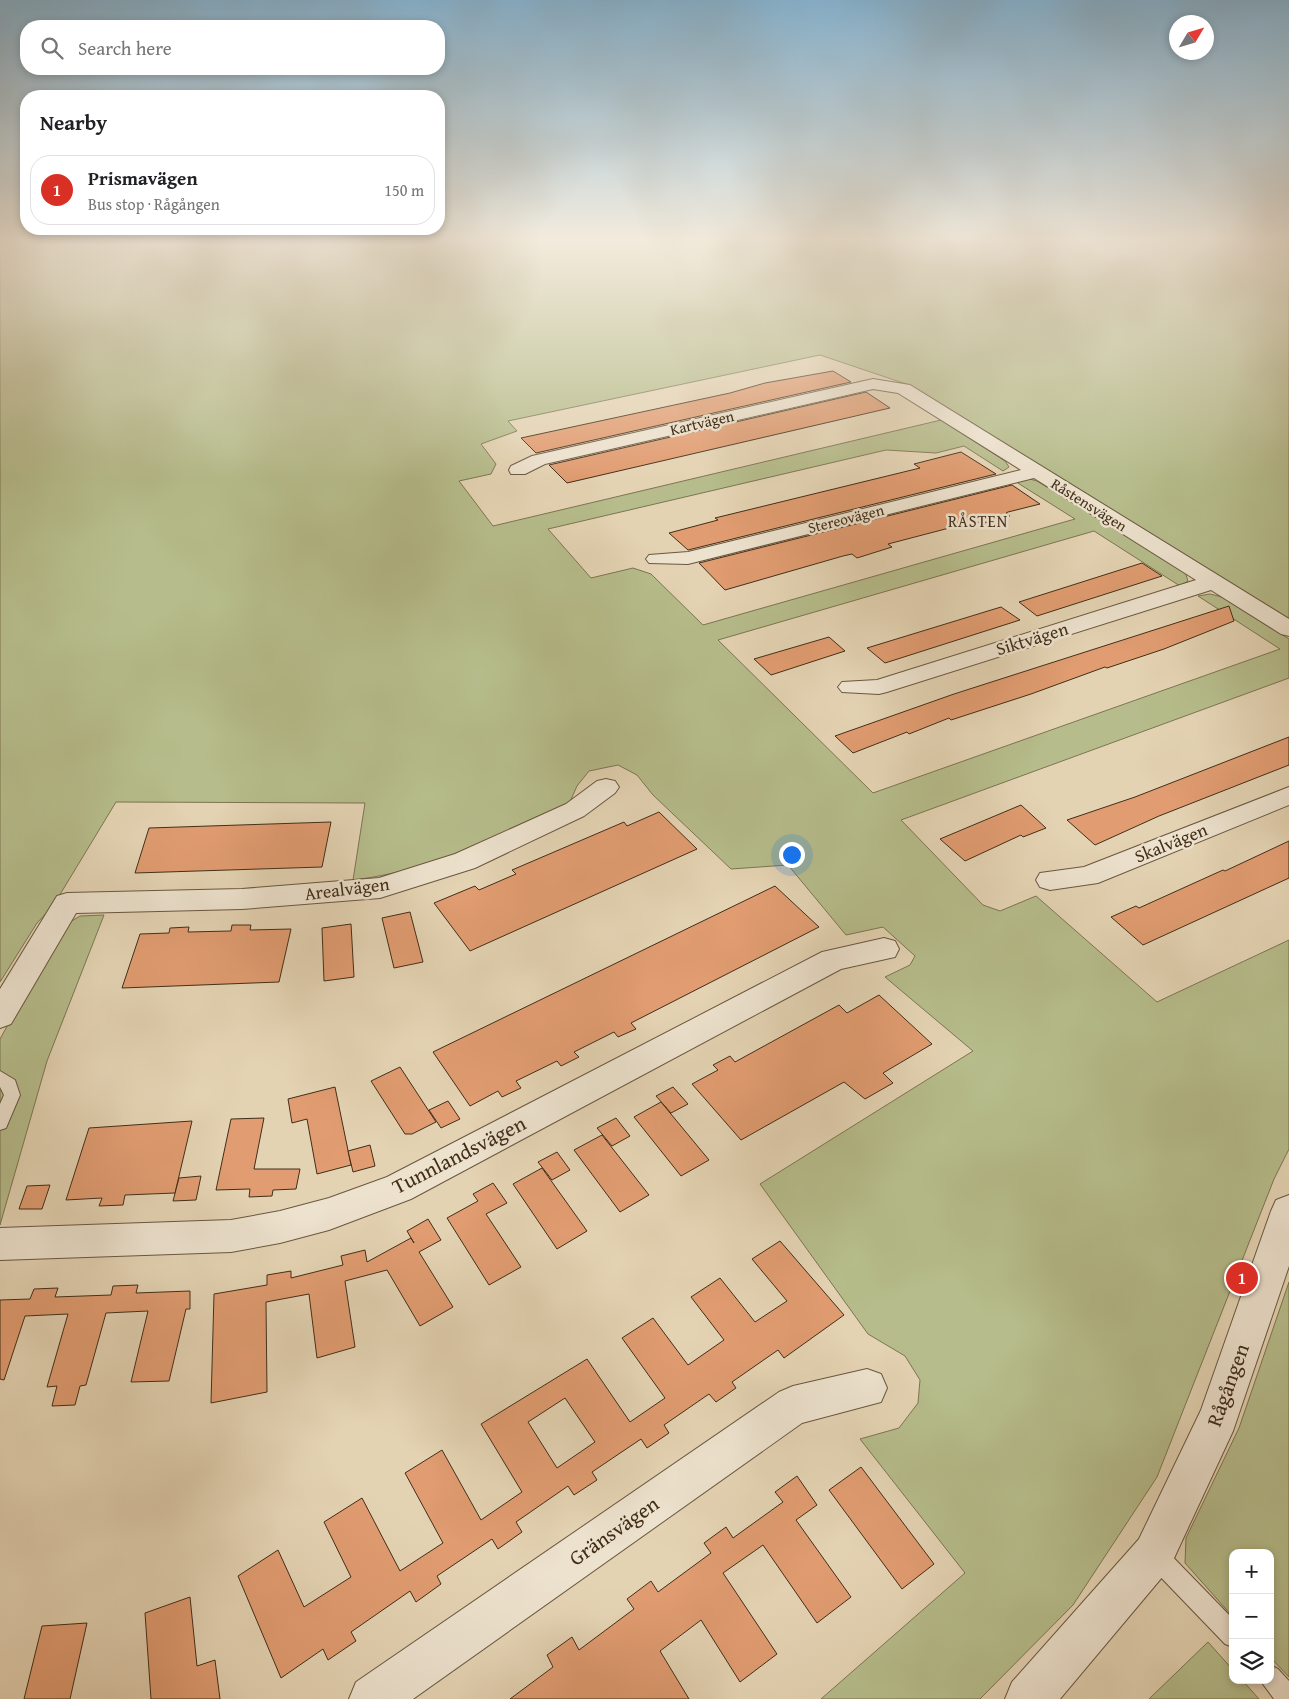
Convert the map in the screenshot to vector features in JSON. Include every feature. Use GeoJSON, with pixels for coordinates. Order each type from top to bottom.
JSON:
{"type":"FeatureCollection","features":[{"type":"Feature","properties":{"kind":"street","name":"Kartvägen"},"geometry":{"type":"LineString","coordinates":[[518,470],[539,460],[873,384],[888,385]]}},
{"type":"Feature","properties":{"kind":"street","name":"Råstensvägen"},"geometry":{"type":"LineString","coordinates":[[888,385],[904,390],[1289,629]]}},
{"type":"Feature","properties":{"kind":"street","name":"Stereovägen"},"geometry":{"type":"LineString","coordinates":[[656,559],[688,558],[1036,472]]}},
{"type":"Feature","properties":{"kind":"street","name":"Siktvägen"},"geometry":{"type":"LineString","coordinates":[[850,687],[879,687],[1213,582]]}},
{"type":"Feature","properties":{"kind":"street","name":"Arealvägen"},"geometry":{"type":"LineString","coordinates":[[0,1016],[67,903],[242,899],[380,888],[465,861],[575,810],[606,787]]}},
{"type":"Feature","properties":{"kind":"street","name":"Skalvägen"},"geometry":{"type":"LineString","coordinates":[[1050,880],[1088,876],[1289,795]]}},
{"type":"Feature","properties":{"kind":"street","name":"Tunnlandsvägen"},"geometry":{"type":"LineString","coordinates":[[0,1244],[231,1236],[280,1227],[330,1214],[399,1188],[833,960],[884,950]]}},
{"type":"Feature","properties":{"kind":"street","name":"Rågången"},"geometry":{"type":"LineString","coordinates":[[1029,1699],[1154,1554],[1219,1417],[1289,1211]]}},
{"type":"Feature","properties":{"kind":"street","name":"Gränsvägen"},"geometry":{"type":"LineString","coordinates":[[373,1699],[793,1406],[867,1388]]}},
{"type":"Feature","properties":{"kind":"lane"},"geometry":{"type":"LineString","coordinates":[[0,1078],[9,1085],[12,1095],[0,1124]]}},
{"type":"Feature","properties":{"kind":"lane"},"geometry":{"type":"LineString","coordinates":[[1154,1554],[1229,1632]]}},
{"type":"Feature","properties":{"kind":"lane"},"geometry":{"type":"LineString","coordinates":[[1274,1681],[1289,1698]]}},
{"type":"Feature","properties":{"kind":"green space"},"geometry":{"type":"Polygon","coordinates":[[[0,320],[1289,320],[1289,620],[909,385],[820,355],[508,421],[517,431],[481,444],[496,464],[491,474],[459,481],[493,526],[941,420],[1005,461],[1009,467],[1003,471],[964,446],[936,453],[886,450],[548,529],[591,578],[633,568],[651,574],[703,625],[1075,519],[1013,480],[1026,478],[1037,481],[1185,572],[1188,581],[1180,586],[1094,531],[718,640],[873,793],[1280,649],[1198,596],[1210,594],[1222,597],[1289,639],[1289,678],[901,820],[983,905],[1000,911],[1036,896],[1157,1002],[1289,940],[1289,1149],[1274,1179],[1157,1477],[1073,1605],[980,1699],[821,1699],[965,1573],[860,1439],[899,1428],[918,1403],[920,1380],[905,1356],[868,1334],[760,1184],[973,1051],[885,977],[910,965],[915,956],[883,927],[846,935],[788,865],[731,869],[653,795],[637,775],[618,765],[589,771],[577,786],[569,804],[490,840],[410,869],[353,880],[365,803],[116,802],[53,906],[37,923],[0,982],[0,320]]]}},
{"type":"Feature","properties":{"kind":"green space"},"geometry":{"type":"Polygon","coordinates":[[[104,915],[47,1061],[0,1225],[0,1039],[62,927],[80,916],[104,915]]]}},
{"type":"Feature","properties":{"kind":"green space"},"geometry":{"type":"Polygon","coordinates":[[[1289,1282],[1289,1677],[1274,1661],[1274,1549],[1229,1549],[1229,1612],[1185,1563],[1186,1538],[1239,1428],[1289,1282]]]}},
{"type":"Feature","properties":{"kind":"green space"},"geometry":{"type":"Polygon","coordinates":[[[1208,1642],[1229,1666],[1229,1684],[1246,1684],[1259,1699],[1149,1699],[1208,1642]]]}},
{"type":"Feature","properties":{"kind":"building"},"geometry":{"type":"Polygon","coordinates":[[[833,371],[851,382],[536,453],[521,438],[730,393],[765,383],[833,371]]]}},
{"type":"Feature","properties":{"kind":"building"},"geometry":{"type":"Polygon","coordinates":[[[866,392],[890,408],[567,483],[549,465],[866,392]]]}},
{"type":"Feature","properties":{"kind":"building"},"geometry":{"type":"Polygon","coordinates":[[[961,452],[996,474],[688,550],[669,533],[718,520],[715,518],[920,468],[914,464],[961,452]]]}},
{"type":"Feature","properties":{"kind":"building"},"geometry":{"type":"Polygon","coordinates":[[[1012,485],[1040,504],[1008,512],[1006,513],[1010,516],[981,524],[976,521],[888,544],[892,547],[857,558],[852,554],[843,556],[725,590],[699,563],[1012,485]]]}},
{"type":"Feature","properties":{"kind":"building"},"geometry":{"type":"Polygon","coordinates":[[[1142,563],[1162,576],[1037,616],[1019,602],[1142,563]]]}},
{"type":"Feature","properties":{"kind":"building"},"geometry":{"type":"Polygon","coordinates":[[[1229,606],[1234,621],[1164,649],[1107,668],[1105,667],[951,720],[949,718],[909,734],[907,732],[853,753],[835,736],[954,694],[1229,606]]]}},
{"type":"Feature","properties":{"kind":"building"},"geometry":{"type":"Polygon","coordinates":[[[1001,607],[1020,620],[885,663],[867,648],[1001,607]]]}},
{"type":"Feature","properties":{"kind":"building"},"geometry":{"type":"Polygon","coordinates":[[[829,637],[845,651],[771,675],[754,659],[829,637]]]}},
{"type":"Feature","properties":{"kind":"building"},"geometry":{"type":"Polygon","coordinates":[[[1289,737],[1289,765],[1159,816],[1095,845],[1067,820],[1135,797],[1289,737]]]}},
{"type":"Feature","properties":{"kind":"building"},"geometry":{"type":"Polygon","coordinates":[[[1021,805],[1046,828],[1023,837],[1021,835],[965,861],[940,839],[1021,805]]]}},
{"type":"Feature","properties":{"kind":"building"},"geometry":{"type":"Polygon","coordinates":[[[659,812],[697,849],[470,951],[434,903],[475,886],[479,890],[516,874],[512,870],[624,822],[627,826],[659,812]]]}},
{"type":"Feature","properties":{"kind":"building"},"geometry":{"type":"Polygon","coordinates":[[[331,822],[322,867],[135,873],[149,828],[331,822]]]}},
{"type":"Feature","properties":{"kind":"building"},"geometry":{"type":"Polygon","coordinates":[[[1289,841],[1289,878],[1143,945],[1111,917],[1136,906],[1139,908],[1289,841]]]}},
{"type":"Feature","properties":{"kind":"building"},"geometry":{"type":"Polygon","coordinates":[[[775,886],[819,927],[631,1023],[636,1029],[618,1037],[614,1032],[574,1052],[579,1057],[561,1066],[557,1061],[516,1081],[521,1088],[502,1097],[498,1091],[470,1106],[433,1052],[775,886]]]}},
{"type":"Feature","properties":{"kind":"building"},"geometry":{"type":"Polygon","coordinates":[[[410,912],[423,962],[394,968],[382,918],[410,912]]]}},
{"type":"Feature","properties":{"kind":"building"},"geometry":{"type":"Polygon","coordinates":[[[351,924],[354,977],[324,981],[322,928],[351,924]]]}},
{"type":"Feature","properties":{"kind":"building"},"geometry":{"type":"Polygon","coordinates":[[[232,925],[251,925],[250,930],[291,929],[279,982],[122,988],[140,934],[169,933],[170,928],[189,927],[188,932],[231,931],[232,925]]]}},
{"type":"Feature","properties":{"kind":"building"},"geometry":{"type":"Polygon","coordinates":[[[879,995],[932,1044],[883,1073],[893,1083],[865,1099],[844,1082],[741,1140],[692,1084],[718,1070],[713,1065],[730,1056],[735,1062],[839,1005],[847,1013],[879,995]]]}},
{"type":"Feature","properties":{"kind":"building"},"geometry":{"type":"Polygon","coordinates":[[[400,1067],[436,1122],[412,1134],[405,1134],[371,1081],[400,1067]]]}},
{"type":"Feature","properties":{"kind":"building"},"geometry":{"type":"Polygon","coordinates":[[[335,1087],[351,1165],[317,1174],[307,1119],[292,1123],[288,1099],[335,1087]]]}},
{"type":"Feature","properties":{"kind":"building"},"geometry":{"type":"Polygon","coordinates":[[[673,1087],[688,1104],[671,1113],[656,1096],[673,1087]]]}},
{"type":"Feature","properties":{"kind":"building"},"geometry":{"type":"Polygon","coordinates":[[[448,1101],[460,1119],[441,1128],[429,1110],[448,1101]]]}},
{"type":"Feature","properties":{"kind":"building"},"geometry":{"type":"Polygon","coordinates":[[[661,1102],[709,1160],[681,1176],[634,1117],[661,1102]]]}},
{"type":"Feature","properties":{"kind":"building"},"geometry":{"type":"Polygon","coordinates":[[[264,1118],[254,1169],[300,1169],[296,1189],[273,1190],[272,1196],[249,1197],[250,1189],[216,1190],[231,1119],[264,1118]]]}},
{"type":"Feature","properties":{"kind":"building"},"geometry":{"type":"Polygon","coordinates":[[[616,1118],[630,1136],[612,1146],[597,1128],[616,1118]]]}},
{"type":"Feature","properties":{"kind":"building"},"geometry":{"type":"Polygon","coordinates":[[[192,1121],[175,1193],[125,1195],[123,1205],[99,1206],[102,1198],[66,1200],[89,1128],[192,1121]]]}},
{"type":"Feature","properties":{"kind":"building"},"geometry":{"type":"Polygon","coordinates":[[[602,1135],[649,1195],[620,1212],[574,1150],[602,1135]]]}},
{"type":"Feature","properties":{"kind":"building"},"geometry":{"type":"Polygon","coordinates":[[[370,1145],[375,1166],[353,1172],[348,1151],[370,1145]]]}},
{"type":"Feature","properties":{"kind":"building"},"geometry":{"type":"Polygon","coordinates":[[[557,1152],[570,1170],[552,1180],[538,1162],[557,1152]]]}},
{"type":"Feature","properties":{"kind":"building"},"geometry":{"type":"Polygon","coordinates":[[[542,1168],[587,1231],[557,1249],[513,1184],[542,1168]]]}},
{"type":"Feature","properties":{"kind":"building"},"geometry":{"type":"Polygon","coordinates":[[[201,1176],[196,1200],[173,1201],[179,1178],[201,1176]]]}},
{"type":"Feature","properties":{"kind":"building"},"geometry":{"type":"Polygon","coordinates":[[[493,1183],[507,1203],[486,1214],[521,1267],[489,1285],[447,1218],[478,1201],[473,1194],[493,1183]]]}},
{"type":"Feature","properties":{"kind":"building"},"geometry":{"type":"Polygon","coordinates":[[[50,1185],[42,1209],[19,1209],[27,1186],[50,1185]]]}},
{"type":"Feature","properties":{"kind":"building"},"geometry":{"type":"Polygon","coordinates":[[[428,1219],[441,1240],[419,1252],[453,1307],[420,1326],[387,1270],[345,1281],[355,1347],[317,1358],[309,1294],[266,1302],[267,1392],[211,1403],[214,1294],[267,1285],[267,1275],[291,1271],[291,1278],[343,1265],[341,1256],[365,1250],[367,1262],[411,1238],[414,1243],[407,1231],[428,1219]]]}},
{"type":"Feature","properties":{"kind":"building"},"geometry":{"type":"Polygon","coordinates":[[[780,1241],[844,1315],[784,1358],[778,1350],[732,1382],[736,1388],[716,1402],[709,1394],[664,1425],[669,1433],[647,1448],[641,1439],[592,1472],[597,1480],[574,1495],[568,1486],[516,1522],[522,1532],[498,1549],[492,1539],[437,1576],[441,1584],[416,1602],[410,1591],[351,1632],[356,1641],[328,1660],[323,1649],[281,1678],[238,1576],[278,1550],[304,1607],[351,1577],[324,1522],[362,1498],[400,1571],[443,1543],[405,1473],[442,1450],[481,1520],[522,1492],[481,1424],[587,1359],[630,1422],[665,1398],[622,1338],[653,1318],[688,1365],[724,1340],[691,1297],[720,1278],[755,1322],[787,1301],[752,1259],[780,1241]],[[565,1398],[528,1422],[557,1468],[595,1442],[565,1398]]]}},
{"type":"Feature","properties":{"kind":"building"},"geometry":{"type":"Polygon","coordinates":[[[138,1285],[136,1293],[190,1291],[190,1309],[186,1309],[169,1381],[131,1382],[148,1311],[106,1313],[86,1385],[80,1386],[75,1405],[52,1406],[57,1386],[47,1387],[68,1314],[25,1316],[4,1380],[0,1379],[0,1300],[30,1299],[34,1289],[58,1288],[55,1297],[111,1295],[113,1286],[138,1285]]]}},
{"type":"Feature","properties":{"kind":"building"},"geometry":{"type":"Polygon","coordinates":[[[861,1467],[934,1564],[902,1589],[829,1490],[861,1467]]]}},
{"type":"Feature","properties":{"kind":"building"},"geometry":{"type":"Polygon","coordinates":[[[797,1476],[817,1505],[796,1520],[851,1597],[817,1623],[763,1545],[723,1573],[777,1654],[740,1682],[701,1620],[660,1651],[689,1699],[510,1699],[553,1667],[547,1655],[572,1637],[579,1650],[634,1609],[627,1599],[651,1581],[658,1592],[711,1553],[704,1543],[726,1527],[733,1538],[783,1502],[775,1492],[797,1476]]]}},
{"type":"Feature","properties":{"kind":"building"},"geometry":{"type":"Polygon","coordinates":[[[190,1597],[197,1666],[215,1660],[220,1699],[151,1699],[145,1613],[190,1597]]]}},
{"type":"Feature","properties":{"kind":"building"},"geometry":{"type":"Polygon","coordinates":[[[87,1623],[70,1699],[24,1699],[42,1626],[87,1623]]]}},
{"type":"Feature","properties":{"kind":"place","name":"Prismavägen"},"geometry":{"type":"Point","coordinates":[1242,1278]}},
{"type":"Feature","properties":{"kind":"district","name":"RÅSTEN"},"geometry":{"type":"Point","coordinates":[978,521]}}]}
